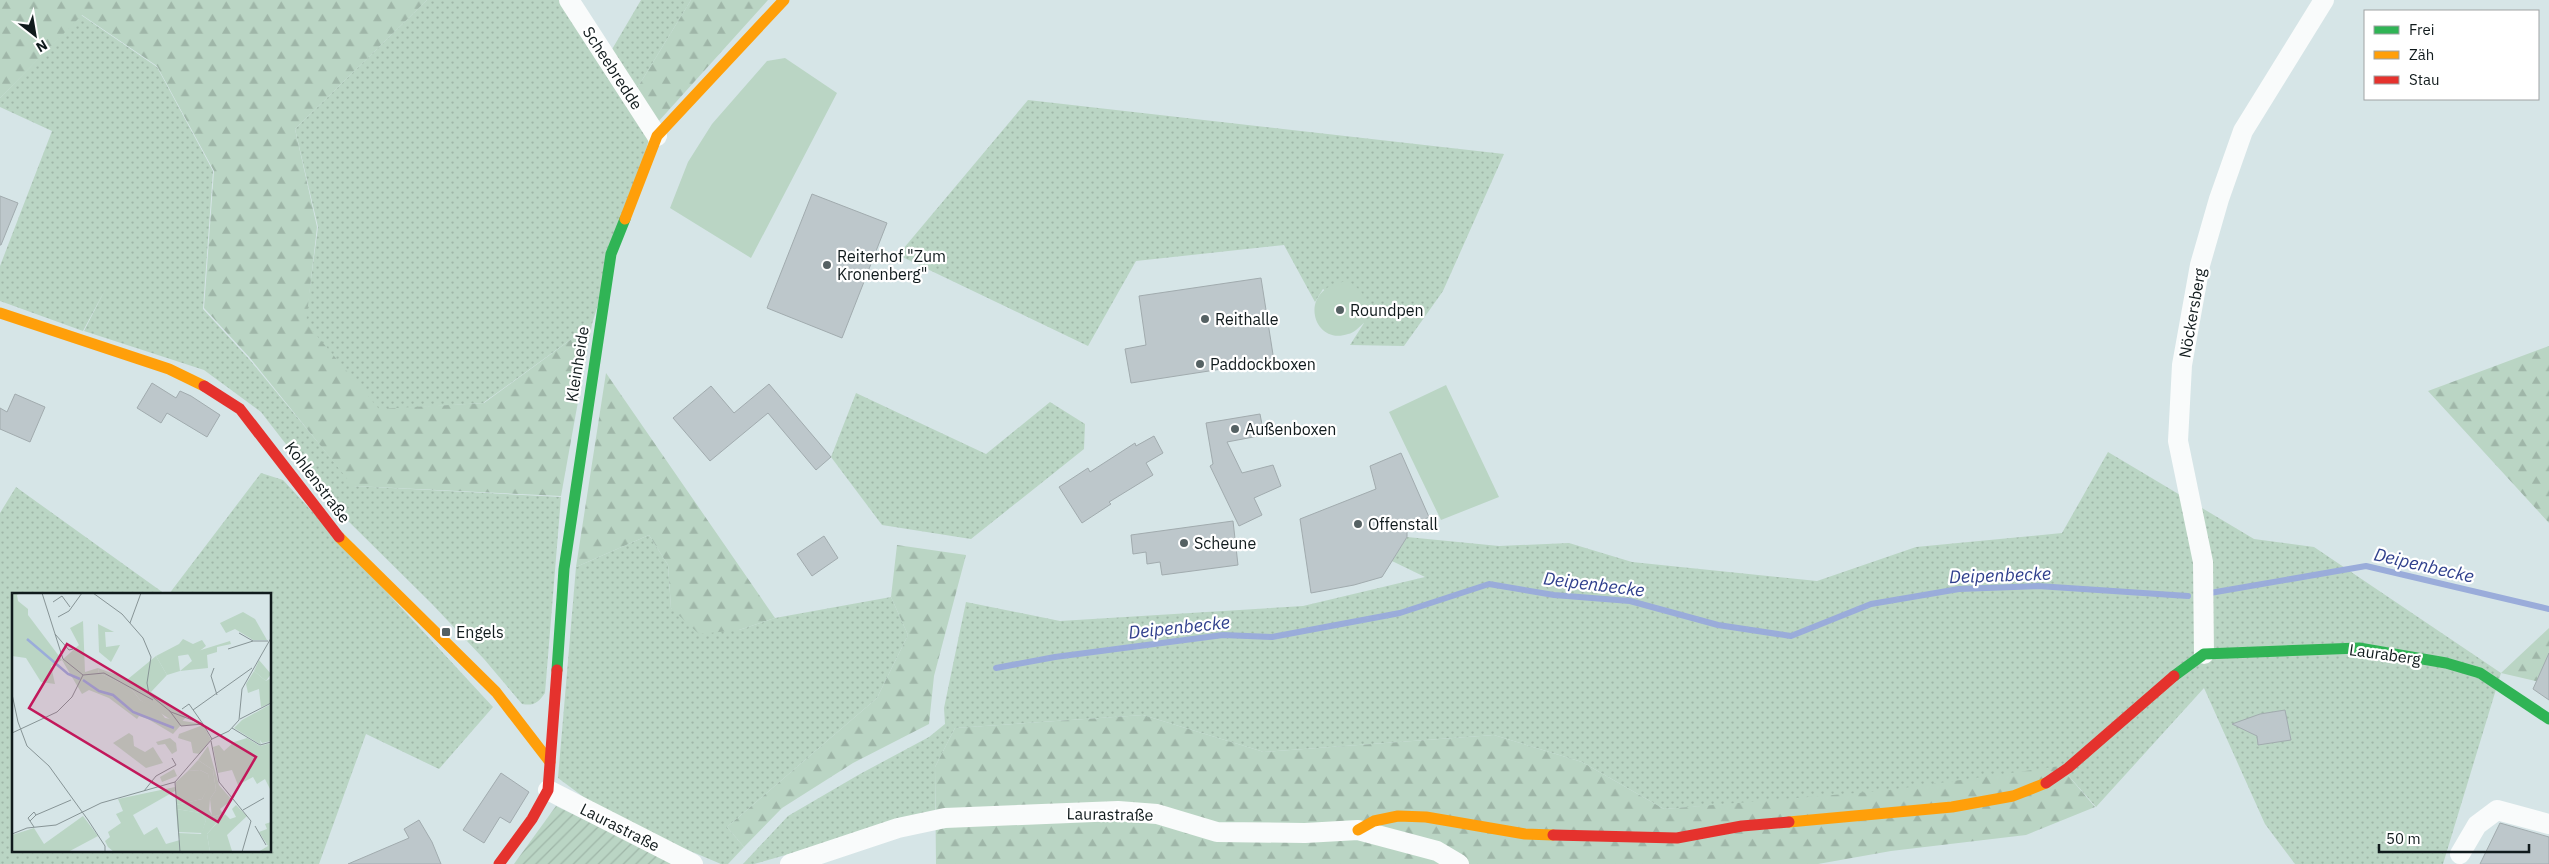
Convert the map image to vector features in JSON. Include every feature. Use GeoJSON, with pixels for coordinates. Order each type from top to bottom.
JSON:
{"type":"FeatureCollection","features":[{"type":"Feature","properties":{"kind":"street","name":"Scheebredde"},"geometry":{"type":"LineString","coordinates":[[569,0],[657,136]]}},
{"type":"Feature","properties":{"kind":"street","name":"Kleinheide"},"geometry":{"type":"LineString","coordinates":[[548,790],[564,569],[578,461],[611,254],[657,136],[784,0]]}},
{"type":"Feature","properties":{"kind":"street","name":"Nöckersberg"},"geometry":{"type":"LineString","coordinates":[[2204,654],[2203,562],[2178,441],[2182,365],[2200,265],[2219,199],[2243,131],[2324,0]]}},
{"type":"Feature","properties":{"kind":"street","name":"Kohlenstraße"},"geometry":{"type":"LineString","coordinates":[[0,313],[169,369],[198,382],[240,409],[341,539],[496,692],[550,762]]}},
{"type":"Feature","properties":{"kind":"street","name":"Lauraberg"},"geometry":{"type":"LineString","coordinates":[[2204,654],[2359,648],[2446,663],[2480,673],[2549,719]]}},
{"type":"Feature","properties":{"kind":"street"},"geometry":{"type":"LineString","coordinates":[[1358,830],[1374,821],[1398,816],[1426,817],[1525,834],[1648,839],[1677,838],[1742,826],[1952,807],[2013,796],[2044,784],[2068,768],[2190,662],[2204,654]]}},
{"type":"Feature","properties":{"kind":"street"},"geometry":{"type":"LineString","coordinates":[[499,864],[532,819],[548,790]]}},
{"type":"Feature","properties":{"kind":"street","name":"Laurastraße"},"geometry":{"type":"LineString","coordinates":[[548,790],[693,864]]}},
{"type":"Feature","properties":{"kind":"street"},"geometry":{"type":"LineString","coordinates":[[2460,854],[2477,824],[2497,810],[2549,824]]}},
{"type":"Feature","properties":{"kind":"street","name":"Laurastraße"},"geometry":{"type":"LineString","coordinates":[[790,864],[898,828],[945,818],[1118,811],[1157,814],[1217,832],[1305,833],[1358,830],[1437,851],[1459,864]]}},
{"type":"Feature","properties":{"kind":"green space"},"geometry":{"type":"Polygon","coordinates":[[[0,0],[427,0],[295,129],[317,227],[306,323],[379,409],[484,403],[592,324],[561,496],[353,486],[250,358],[204,308],[214,171],[157,66],[82,15],[0,98],[0,0]]]}},
{"type":"Feature","properties":{"kind":"green space"},"geometry":{"type":"Polygon","coordinates":[[[427,0],[565,0],[650,136],[592,324],[483,403],[377,410],[305,323],[318,227],[295,129],[427,0]]]}},
{"type":"Feature","properties":{"kind":"green space"},"geometry":{"type":"Polygon","coordinates":[[[641,0],[691,0],[636,90],[611,51],[641,0]]]}},
{"type":"Feature","properties":{"kind":"green space"},"geometry":{"type":"Polygon","coordinates":[[[691,0],[768,0],[658,122],[636,90],[691,0]]]}},
{"type":"Feature","properties":{"kind":"green space"},"geometry":{"type":"Polygon","coordinates":[[[81,15],[157,67],[213,171],[203,309],[249,359],[354,486],[561,497],[545,693],[538,701],[530,705],[522,704],[484,659],[432,604],[337,510],[261,412],[204,370],[84,331],[106,288],[83,331],[0,301],[0,266],[52,131],[0,107],[0,98],[81,15]]]}},
{"type":"Feature","properties":{"kind":"green space"},"geometry":{"type":"Polygon","coordinates":[[[785,58],[837,93],[751,258],[670,208],[688,162],[712,124],[767,61],[785,58]]]}},
{"type":"Feature","properties":{"kind":"green space"},"geometry":{"type":"Polygon","coordinates":[[[1028,100],[1504,154],[1443,291],[1404,346],[1350,345],[1364,323],[1323,289],[1315,302],[1284,245],[1136,261],[1088,346],[898,255],[1028,100]]]}},
{"type":"Feature","properties":{"kind":"green space","name":"Roundpen"},"geometry":{"type":"Polygon","coordinates":[[[1349,281],[1360,291],[1365,299],[1364,323],[1350,333],[1335,336],[1325,332],[1318,324],[1315,314],[1315,303],[1321,293],[1332,285],[1349,281]]]}},
{"type":"Feature","properties":{"kind":"green space"},"geometry":{"type":"Polygon","coordinates":[[[2549,346],[2549,523],[2428,391],[2549,346]]]}},
{"type":"Feature","properties":{"kind":"green space"},"geometry":{"type":"Polygon","coordinates":[[[606,373],[775,618],[739,630],[699,634],[671,608],[668,565],[649,535],[576,567],[606,373]]]}},
{"type":"Feature","properties":{"kind":"green space"},"geometry":{"type":"Polygon","coordinates":[[[1446,385],[1499,497],[1441,520],[1389,412],[1446,385]]]}},
{"type":"Feature","properties":{"kind":"green space"},"geometry":{"type":"Polygon","coordinates":[[[856,393],[986,454],[1050,402],[1085,424],[1084,449],[971,539],[882,525],[831,457],[856,393]]]}},
{"type":"Feature","properties":{"kind":"green space"},"geometry":{"type":"Polygon","coordinates":[[[2108,452],[2254,539],[2314,547],[2501,673],[2443,864],[2295,864],[2265,824],[2204,688],[2096,807],[2060,766],[2031,782],[1664,809],[1582,762],[1494,735],[1264,752],[1143,715],[955,728],[935,767],[935,812],[754,864],[743,864],[788,816],[929,737],[945,724],[944,708],[966,602],[1060,621],[1303,606],[1425,577],[1392,561],[1407,537],[1499,546],[1569,543],[1632,562],[1817,581],[1916,547],[2062,533],[2108,452]]]}},
{"type":"Feature","properties":{"kind":"green space"},"geometry":{"type":"Polygon","coordinates":[[[261,473],[283,480],[493,707],[439,769],[366,734],[319,864],[0,864],[0,513],[16,487],[164,593],[12,593],[12,852],[271,852],[271,593],[170,593],[261,473]]]}},
{"type":"Feature","properties":{"kind":"green space"},"geometry":{"type":"Polygon","coordinates":[[[649,535],[668,565],[671,608],[739,630],[775,618],[891,597],[908,635],[877,698],[727,827],[744,847],[728,864],[721,864],[650,834],[597,807],[558,778],[576,567],[649,535]]]}},
{"type":"Feature","properties":{"kind":"green space"},"geometry":{"type":"Polygon","coordinates":[[[897,545],[966,555],[934,676],[929,724],[853,763],[782,808],[744,847],[727,827],[877,698],[908,635],[891,597],[897,545]]]}},
{"type":"Feature","properties":{"kind":"green space"},"geometry":{"type":"Polygon","coordinates":[[[2549,628],[2549,684],[2501,673],[2549,628]]]}},
{"type":"Feature","properties":{"kind":"green space"},"geometry":{"type":"Polygon","coordinates":[[[1143,715],[1264,752],[1494,735],[1582,762],[1664,809],[1882,791],[2060,766],[2095,807],[2026,835],[1891,851],[1818,864],[936,864],[935,767],[955,728],[1143,715]]]}},
{"type":"Feature","properties":{"kind":"green space"},"geometry":{"type":"Polygon","coordinates":[[[556,806],[676,864],[514,864],[556,806]]]}},
{"type":"Feature","properties":{"kind":"building","name":"Reiterhof \"Zum Kronenberg\""},"geometry":{"type":"Polygon","coordinates":[[[812,194],[887,223],[842,338],[767,308],[812,194]]]}},
{"type":"Feature","properties":{"kind":"building"},"geometry":{"type":"Polygon","coordinates":[[[0,196],[18,203],[1,245],[0,245],[0,196]]]}},
{"type":"Feature","properties":{"kind":"building","name":"Reithalle"},"geometry":{"type":"Polygon","coordinates":[[[1261,278],[1274,361],[1131,383],[1125,349],[1146,345],[1139,296],[1261,278]]]}},
{"type":"Feature","properties":{"kind":"building"},"geometry":{"type":"Polygon","coordinates":[[[152,383],[176,398],[180,391],[191,396],[220,415],[207,437],[167,413],[161,423],[137,408],[152,383]]]}},
{"type":"Feature","properties":{"kind":"building"},"geometry":{"type":"Polygon","coordinates":[[[769,384],[831,457],[816,470],[768,413],[710,461],[673,418],[711,386],[734,413],[769,384]]]}},
{"type":"Feature","properties":{"kind":"building"},"geometry":{"type":"Polygon","coordinates":[[[15,394],[45,407],[30,442],[0,429],[0,408],[7,412],[15,394]]]}},
{"type":"Feature","properties":{"kind":"building"},"geometry":{"type":"Polygon","coordinates":[[[1260,414],[1264,435],[1227,442],[1242,473],[1273,465],[1281,486],[1254,498],[1262,515],[1239,526],[1210,466],[1213,464],[1206,423],[1260,414]]]}},
{"type":"Feature","properties":{"kind":"building"},"geometry":{"type":"Polygon","coordinates":[[[1154,436],[1163,453],[1146,463],[1153,475],[1109,502],[1111,504],[1082,523],[1059,487],[1088,468],[1090,472],[1135,443],[1136,446],[1154,436]]]}},
{"type":"Feature","properties":{"kind":"building","name":"Offenstall"},"geometry":{"type":"Polygon","coordinates":[[[1401,453],[1429,517],[1407,528],[1407,537],[1382,577],[1354,585],[1311,593],[1300,519],[1376,489],[1370,466],[1401,453]]]}},
{"type":"Feature","properties":{"kind":"building","name":"Scheune"},"geometry":{"type":"Polygon","coordinates":[[[1233,521],[1238,565],[1162,575],[1160,562],[1147,564],[1146,552],[1133,554],[1131,535],[1233,521]]]}},
{"type":"Feature","properties":{"kind":"building"},"geometry":{"type":"Polygon","coordinates":[[[824,536],[838,558],[812,576],[797,554],[824,536]]]}},
{"type":"Feature","properties":{"kind":"building"},"geometry":{"type":"Polygon","coordinates":[[[2549,653],[2549,700],[2533,689],[2549,653]]]}},
{"type":"Feature","properties":{"kind":"building"},"geometry":{"type":"Polygon","coordinates":[[[2285,710],[2291,740],[2258,745],[2257,736],[2232,724],[2260,714],[2285,710]]]}},
{"type":"Feature","properties":{"kind":"building"},"geometry":{"type":"Polygon","coordinates":[[[501,773],[529,792],[510,823],[500,817],[484,843],[463,830],[501,773]]]}},
{"type":"Feature","properties":{"kind":"building"},"geometry":{"type":"Polygon","coordinates":[[[419,820],[432,842],[441,864],[348,864],[409,838],[404,829],[419,820]]]}},
{"type":"Feature","properties":{"kind":"building"},"geometry":{"type":"Polygon","coordinates":[[[2500,823],[2549,837],[2549,864],[2480,864],[2500,823]]]}},
{"type":"Feature","properties":{"kind":"waterway","name":"Deipenbecke"},"geometry":{"type":"LineString","coordinates":[[2210,593],[2366,566],[2549,609]]}},
{"type":"Feature","properties":{"kind":"waterway","name":"Deipenbecke"},"geometry":{"type":"LineString","coordinates":[[996,668],[1055,657],[1223,635],[1272,637],[1400,613],[1489,584],[1554,595],[1630,601],[1718,625],[1791,636],[1871,604],[1959,589],[2038,586],[2188,596]]}},
{"type":"Feature","properties":{"kind":"traffic: fast"},"geometry":{"type":"LineString","coordinates":[[557,670],[564,569],[611,254],[625,219]]}},
{"type":"Feature","properties":{"kind":"traffic: fast"},"geometry":{"type":"LineString","coordinates":[[2174,676],[2204,654],[2359,648],[2446,663],[2480,673],[2549,719]]}},
{"type":"Feature","properties":{"kind":"traffic: slow"},"geometry":{"type":"LineString","coordinates":[[625,219],[657,136],[784,0]]}},
{"type":"Feature","properties":{"kind":"traffic: slow"},"geometry":{"type":"LineString","coordinates":[[0,313],[169,369],[204,386]]}},
{"type":"Feature","properties":{"kind":"traffic: slow"},"geometry":{"type":"LineString","coordinates":[[339,537],[496,692],[550,762]]}},
{"type":"Feature","properties":{"kind":"traffic: slow"},"geometry":{"type":"LineString","coordinates":[[1789,822],[1952,807],[2013,796],[2046,783]]}},
{"type":"Feature","properties":{"kind":"traffic: slow"},"geometry":{"type":"LineString","coordinates":[[1358,830],[1374,821],[1398,816],[1426,817],[1525,834],[1553,835]]}},
{"type":"Feature","properties":{"kind":"traffic: jam"},"geometry":{"type":"LineString","coordinates":[[204,386],[240,409],[339,537]]}},
{"type":"Feature","properties":{"kind":"traffic: jam"},"geometry":{"type":"LineString","coordinates":[[499,864],[532,819],[548,790],[557,670]]}},
{"type":"Feature","properties":{"kind":"traffic: jam"},"geometry":{"type":"LineString","coordinates":[[2046,783],[2068,768],[2174,676]]}},
{"type":"Feature","properties":{"kind":"traffic: jam"},"geometry":{"type":"LineString","coordinates":[[1553,835],[1677,838],[1742,826],[1789,822]]}},
{"type":"Feature","properties":{"kind":"place","name":"Reiterhof \"Zum Kronenberg\""},"geometry":{"type":"Point","coordinates":[827,265]}},
{"type":"Feature","properties":{"kind":"place","name":"Roundpen"},"geometry":{"type":"Point","coordinates":[1340,310]}},
{"type":"Feature","properties":{"kind":"place","name":"Reithalle"},"geometry":{"type":"Point","coordinates":[1205,319]}},
{"type":"Feature","properties":{"kind":"place","name":"Paddockboxen"},"geometry":{"type":"Point","coordinates":[1200,364]}},
{"type":"Feature","properties":{"kind":"place","name":"Außenboxen"},"geometry":{"type":"Point","coordinates":[1235,429]}},
{"type":"Feature","properties":{"kind":"place","name":"Offenstall"},"geometry":{"type":"Point","coordinates":[1358,524]}},
{"type":"Feature","properties":{"kind":"place","name":"Scheune"},"geometry":{"type":"Point","coordinates":[1184,543]}},
{"type":"Feature","properties":{"kind":"place","name":"Engels"},"geometry":{"type":"Point","coordinates":[446,632]}}]}
